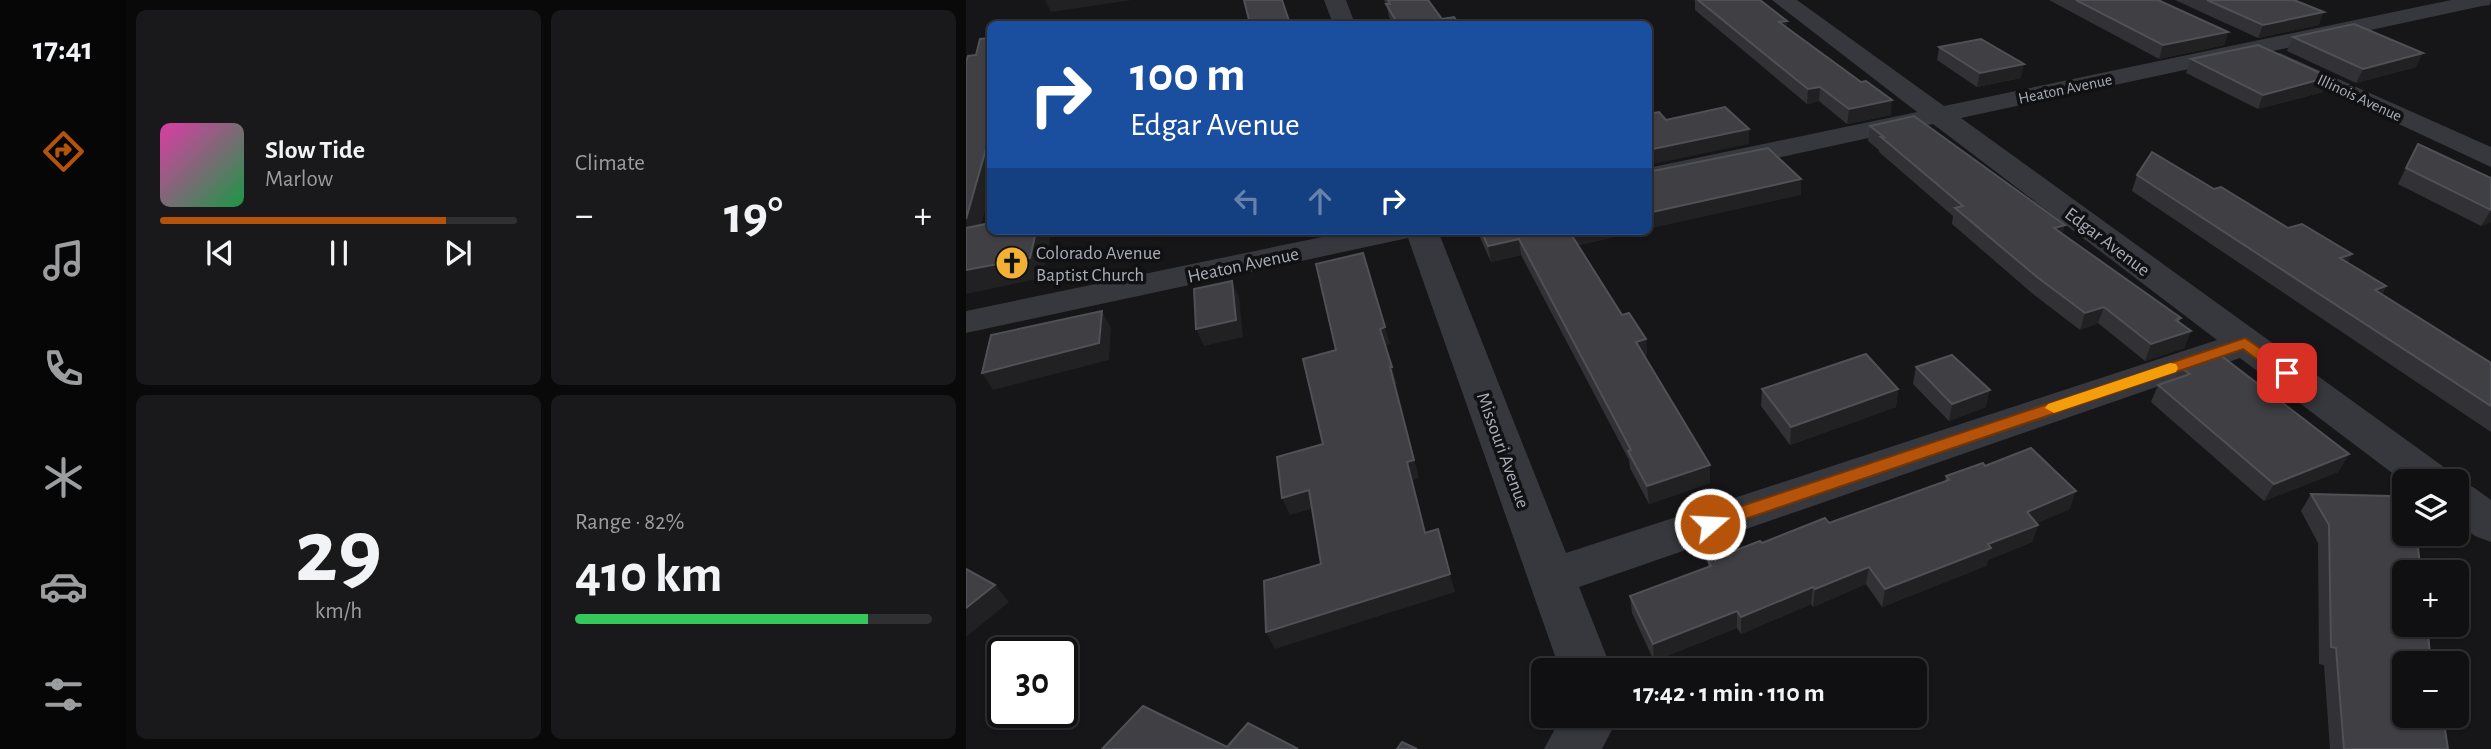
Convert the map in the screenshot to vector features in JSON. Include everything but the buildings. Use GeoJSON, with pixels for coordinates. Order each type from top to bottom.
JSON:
{"type":"FeatureCollection","features":[{"type":"Feature","properties":{"kind":"street"},"geometry":{"type":"LineString","coordinates":[[1335,0],[1343,21]]}},
{"type":"Feature","properties":{"kind":"street","name":"Edgar Avenue"},"geometry":{"type":"LineString","coordinates":[[1783,0],[2417,469]]}},
{"type":"Feature","properties":{"kind":"street","name":"Heaton Avenue"},"geometry":{"type":"LineString","coordinates":[[1652,176],[2482,0]]}},
{"type":"Feature","properties":{"kind":"street","name":"Illinois Avenue"},"geometry":{"type":"LineString","coordinates":[[2221,32],[2491,158]]}},
{"type":"Feature","properties":{"kind":"street","name":"Heaton Avenue"},"geometry":{"type":"LineString","coordinates":[[966,322],[1378,235]]}},
{"type":"Feature","properties":{"kind":"street","name":"Missouri Avenue"},"geometry":{"type":"LineString","coordinates":[[1424,235],[1582,658]]}},
{"type":"Feature","properties":{"kind":"street"},"geometry":{"type":"LineString","coordinates":[[1552,577],[2245,343]]}},
{"type":"Feature","properties":{"kind":"street"},"geometry":{"type":"LineString","coordinates":[[1572,749],[1585,728]]}},
{"type":"Feature","properties":{"kind":"slow traffic"},"geometry":{"type":"LineString","coordinates":[[2054,408],[2170,368]]}},
{"type":"Feature","properties":{"kind":"place","name":"Colorado Avenue Baptist Church"},"geometry":{"type":"Point","coordinates":[1012,263]}},
{"type":"Feature","properties":{"kind":"route"},"geometry":{"type":"LineString","coordinates":[[1710,524],[2245,343],[2287,373]]}}]}
